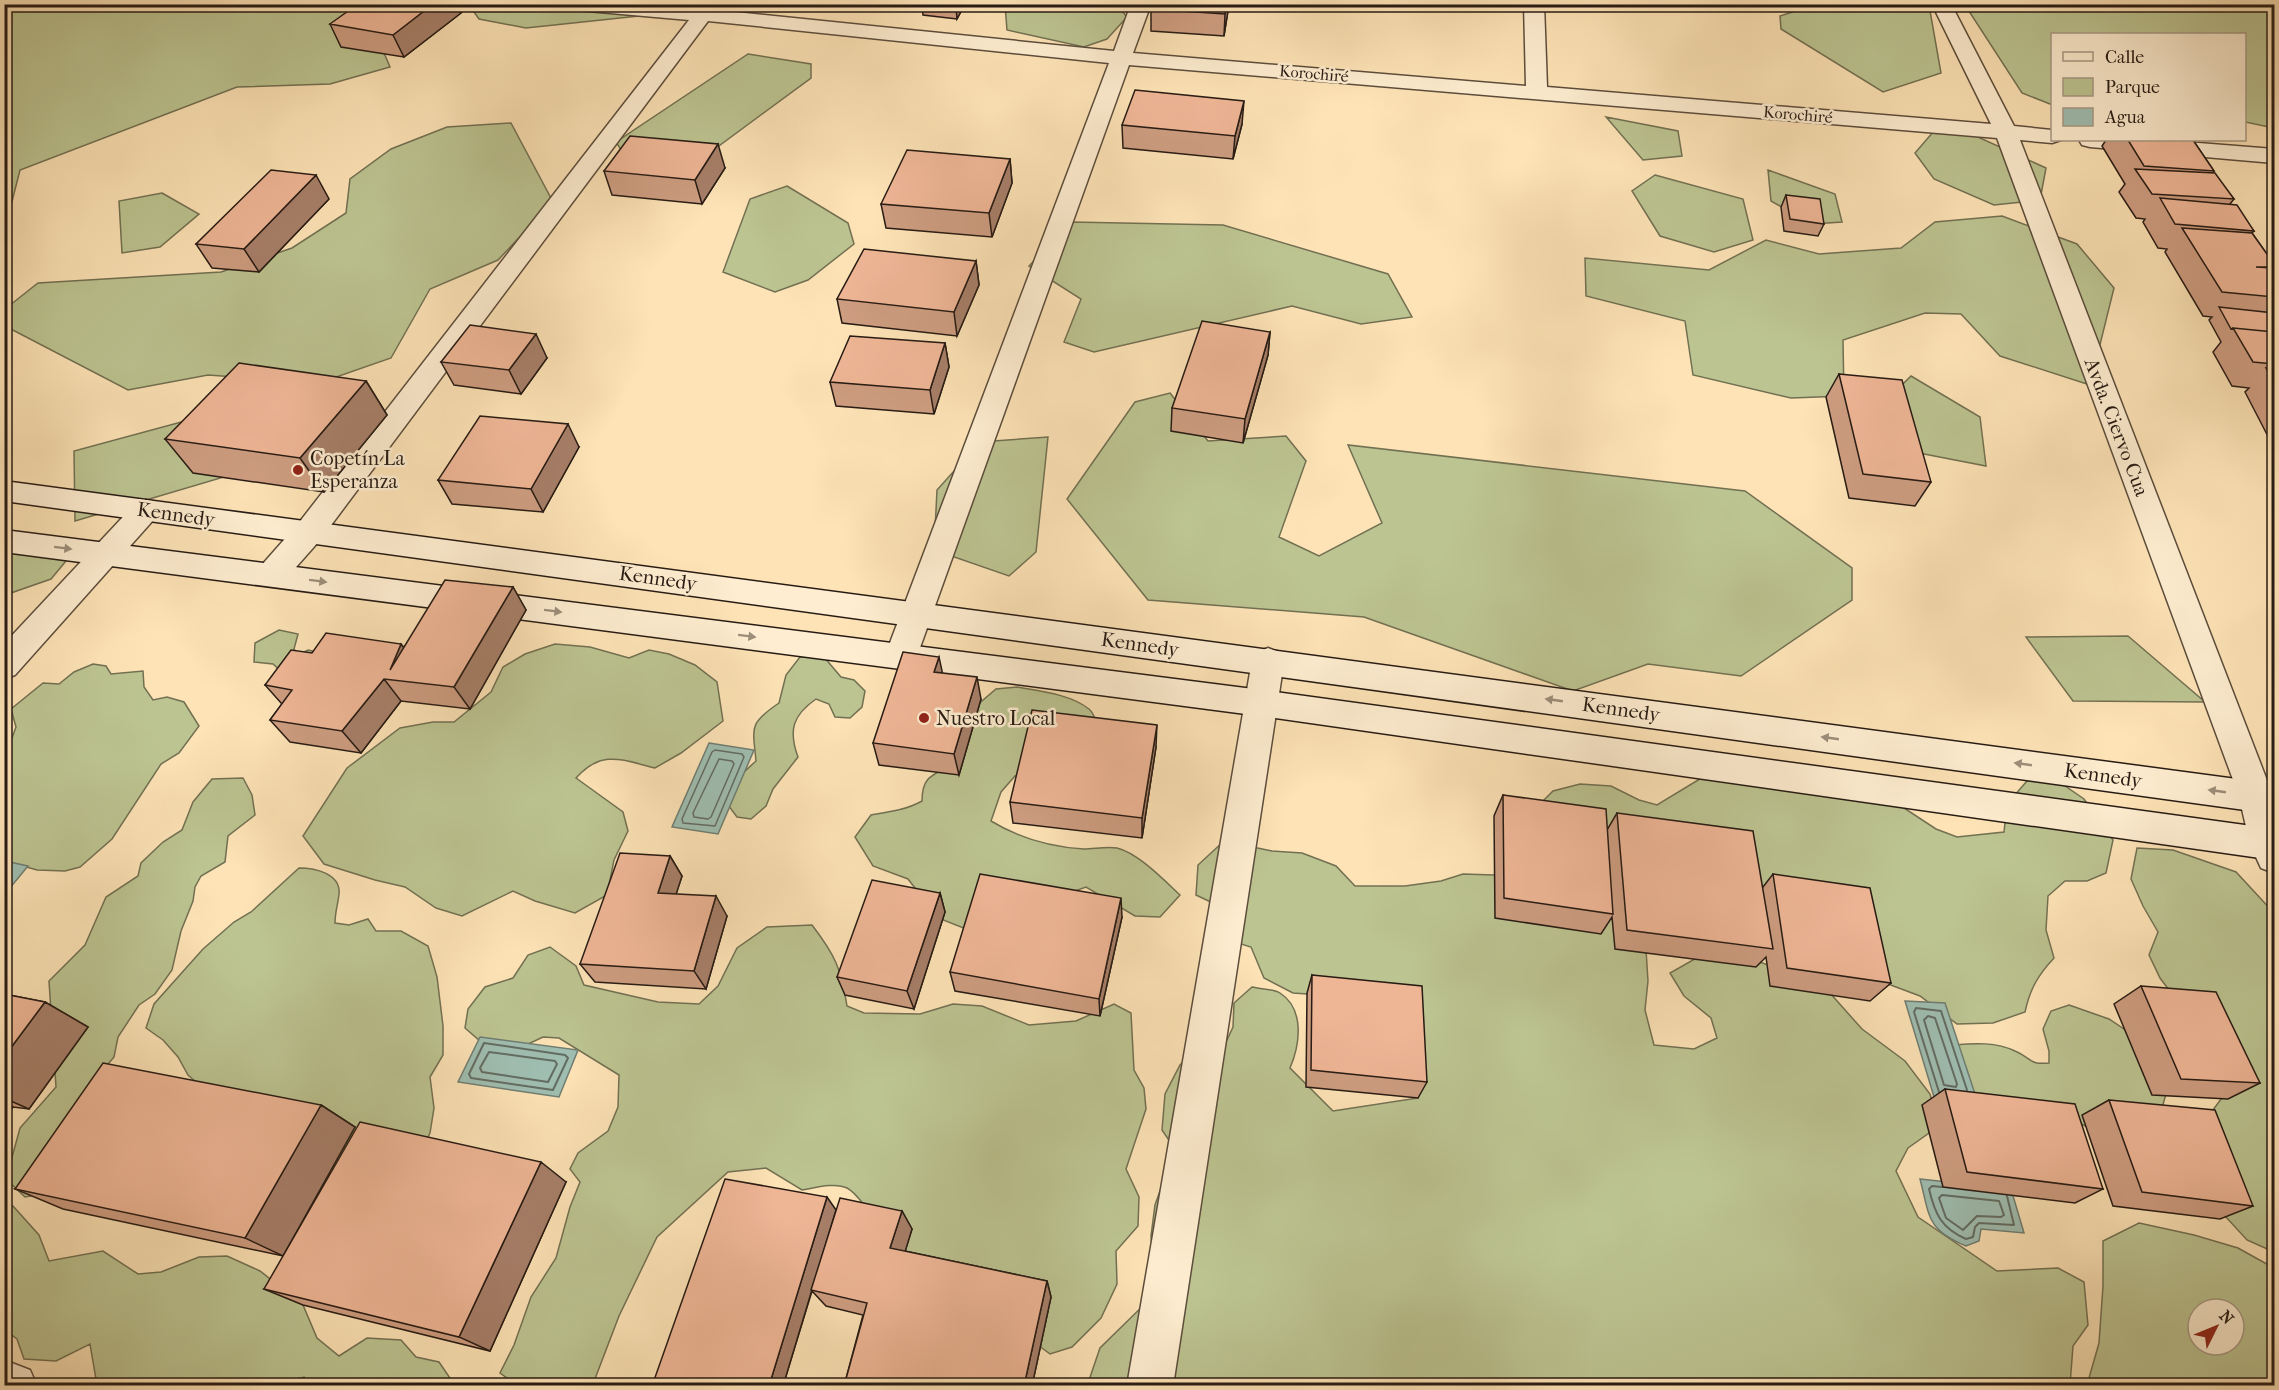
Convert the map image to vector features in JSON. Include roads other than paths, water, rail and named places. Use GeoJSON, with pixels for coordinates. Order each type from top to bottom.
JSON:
{"type":"FeatureCollection","features":[{"type":"Feature","properties":{"kind":"street","name":"Korochiré"},"geometry":{"type":"LineString","coordinates":[[576,4],[707,10],[1123,58],[2051,136]]}},
{"type":"Feature","properties":{"kind":"street"},"geometry":{"type":"LineString","coordinates":[[901,656],[1141,4]]}},
{"type":"Feature","properties":{"kind":"street"},"geometry":{"type":"LineString","coordinates":[[1534,4],[1537,91]]}},
{"type":"Feature","properties":{"kind":"street","name":"Avda. Ciervo Cua"},"geometry":{"type":"LineString","coordinates":[[1941,4],[2006,132],[2265,797],[2272,849]]}},
{"type":"Feature","properties":{"kind":"street"},"geometry":{"type":"LineString","coordinates":[[271,575],[309,531],[707,10]]}},
{"type":"Feature","properties":{"kind":"street"},"geometry":{"type":"LineString","coordinates":[[2102,141],[2274,156]]}},
{"type":"Feature","properties":{"kind":"street","name":"Kennedy"},"geometry":{"type":"LineString","coordinates":[[4,491],[2265,797]]}},
{"type":"Feature","properties":{"kind":"street"},"geometry":{"type":"LineString","coordinates":[[4,666],[146,510]]}},
{"type":"Feature","properties":{"kind":"street"},"geometry":{"type":"LineString","coordinates":[[4,541],[1261,703],[2272,849]]}},
{"type":"Feature","properties":{"kind":"street"},"geometry":{"type":"LineString","coordinates":[[1150,1386],[1268,661]]}},
{"type":"Feature","properties":{"kind":"street"},"geometry":{"type":"LineString","coordinates":[[4,1383],[14,1386]]}},
{"type":"Feature","properties":{"kind":"water"},"geometry":{"type":"Polygon","coordinates":[[[709,743],[754,750],[718,834],[672,827],[709,743]]]}},
{"type":"Feature","properties":{"kind":"water"},"geometry":{"type":"Polygon","coordinates":[[[4,861],[28,866],[5,894],[4,861]]]}},
{"type":"Feature","properties":{"kind":"water"},"geometry":{"type":"Polygon","coordinates":[[[1905,1001],[1945,1003],[1978,1103],[1935,1100],[1905,1001]]]}},
{"type":"Feature","properties":{"kind":"water"},"geometry":{"type":"Polygon","coordinates":[[[480,1037],[578,1050],[559,1097],[458,1082],[480,1037]]]}},
{"type":"Feature","properties":{"kind":"water"},"geometry":{"type":"Polygon","coordinates":[[[1920,1179],[2011,1189],[2024,1233],[1981,1229],[1979,1241],[1966,1246],[1953,1240],[1943,1234],[1932,1220],[1920,1179]]]}},
{"type":"Feature","properties":{"kind":"place","name":"Copetín La Esperanza"},"geometry":{"type":"Point","coordinates":[298,470]}},
{"type":"Feature","properties":{"kind":"place","name":"Nuestro Local"},"geometry":{"type":"Point","coordinates":[924,718]}}]}
